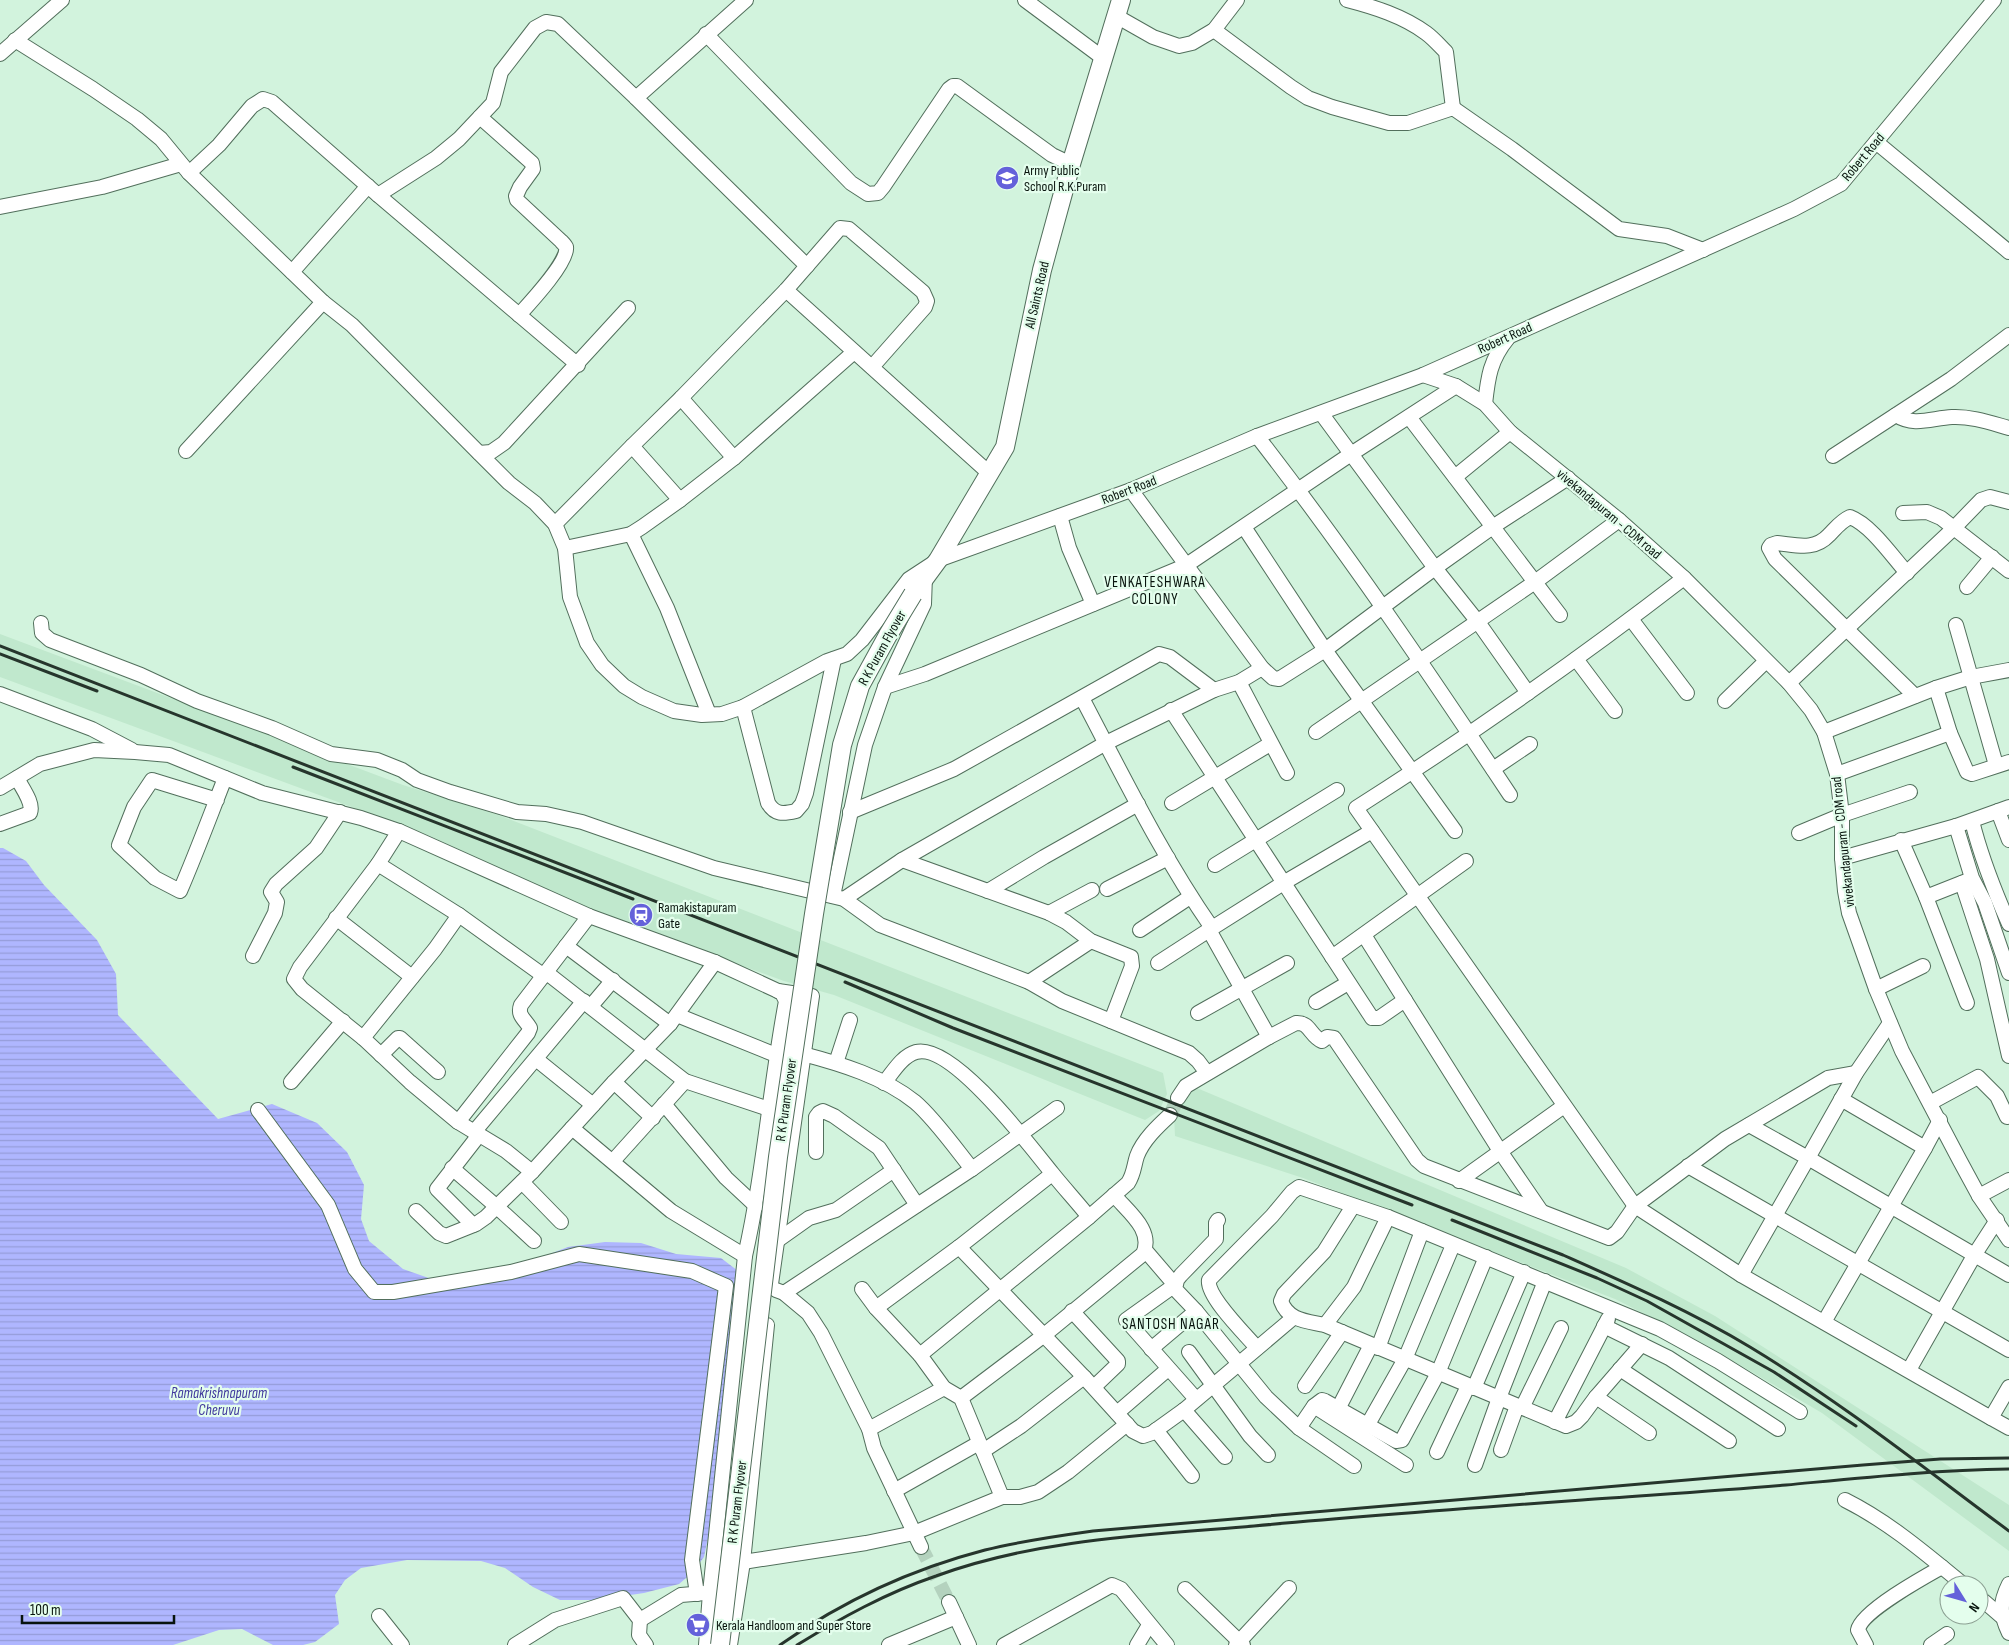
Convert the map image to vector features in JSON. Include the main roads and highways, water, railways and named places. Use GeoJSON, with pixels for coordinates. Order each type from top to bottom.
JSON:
{"type":"FeatureCollection","features":[{"type":"Feature","properties":{"kind":"main road","name":"All Saints Road"},"geometry":{"type":"LineString","coordinates":[[925,576],[938,560],[1005,447],[1042,270],[1071,164],[1118,8]]}},
{"type":"Feature","properties":{"kind":"main road","name":"R K Puram Flyover"},"geometry":{"type":"LineString","coordinates":[[720,1645],[778,1157],[814,914],[842,745],[860,686],[888,635],[925,576]]}},
{"type":"Feature","properties":{"kind":"water","name":"Ramakrishnapuram Cheruvu"},"geometry":{"type":"Polygon","coordinates":[[[0,848],[26,861],[44,885],[97,940],[116,974],[118,1015],[218,1119],[272,1104],[317,1123],[347,1152],[364,1185],[361,1219],[369,1241],[403,1269],[440,1282],[465,1287],[489,1281],[518,1266],[568,1247],[605,1242],[641,1243],[676,1254],[721,1258],[742,1274],[717,1494],[704,1557],[692,1573],[679,1584],[644,1593],[596,1600],[560,1600],[533,1587],[505,1568],[481,1561],[407,1560],[361,1568],[345,1580],[335,1595],[339,1624],[315,1642],[303,1645],[273,1645],[242,1629],[219,1630],[173,1645],[0,1645],[0,848]]]}},
{"type":"Feature","properties":{"kind":"tunnel"},"geometry":{"type":"LineString","coordinates":[[1170,1115],[1178,1098]]}},
{"type":"Feature","properties":{"kind":"tunnel"},"geometry":{"type":"LineString","coordinates":[[921,1547],[949,1602]]}},
{"type":"Feature","properties":{"kind":"railway"},"geometry":{"type":"LineString","coordinates":[[0,646],[1563,1255],[1681,1309],[1784,1368],[1850,1413],[2009,1531]]}},
{"type":"Feature","properties":{"kind":"railway"},"geometry":{"type":"LineString","coordinates":[[0,654],[97,691]]}},
{"type":"Feature","properties":{"kind":"railway"},"geometry":{"type":"LineString","coordinates":[[293,767],[633,899]]}},
{"type":"Feature","properties":{"kind":"railway"},"geometry":{"type":"LineString","coordinates":[[845,982],[953,1028],[1412,1205]]}},
{"type":"Feature","properties":{"kind":"railway"},"geometry":{"type":"LineString","coordinates":[[1452,1220],[1597,1278],[1647,1301],[1774,1372],[1856,1426]]}},
{"type":"Feature","properties":{"kind":"railway"},"geometry":{"type":"LineString","coordinates":[[780,1645],[803,1629],[852,1601],[904,1577],[985,1550],[1052,1537],[1093,1531],[1863,1465],[1940,1459],[2009,1458]]}},
{"type":"Feature","properties":{"kind":"railway"},"geometry":{"type":"LineString","coordinates":[[797,1645],[864,1607],[899,1590],[936,1576],[1013,1554],[1093,1540],[1377,1515],[1925,1473],[2009,1469]]}},
{"type":"Feature","properties":{"kind":"place","name":"Army Public School R.K.Puram"},"geometry":{"type":"Point","coordinates":[1007,178]}},
{"type":"Feature","properties":{"kind":"place","name":"Ramakistapuram Gate"},"geometry":{"type":"Point","coordinates":[641,915]}},
{"type":"Feature","properties":{"kind":"place","name":"Kerala Handloom and Super Store"},"geometry":{"type":"Point","coordinates":[698,1625]}},
{"type":"Feature","properties":{"kind":"district","name":"VENKATESHWARA COLONY"},"geometry":{"type":"Point","coordinates":[1155,590]}},
{"type":"Feature","properties":{"kind":"district","name":"SANTOSH NAGAR"},"geometry":{"type":"Point","coordinates":[1171,1324]}}]}
